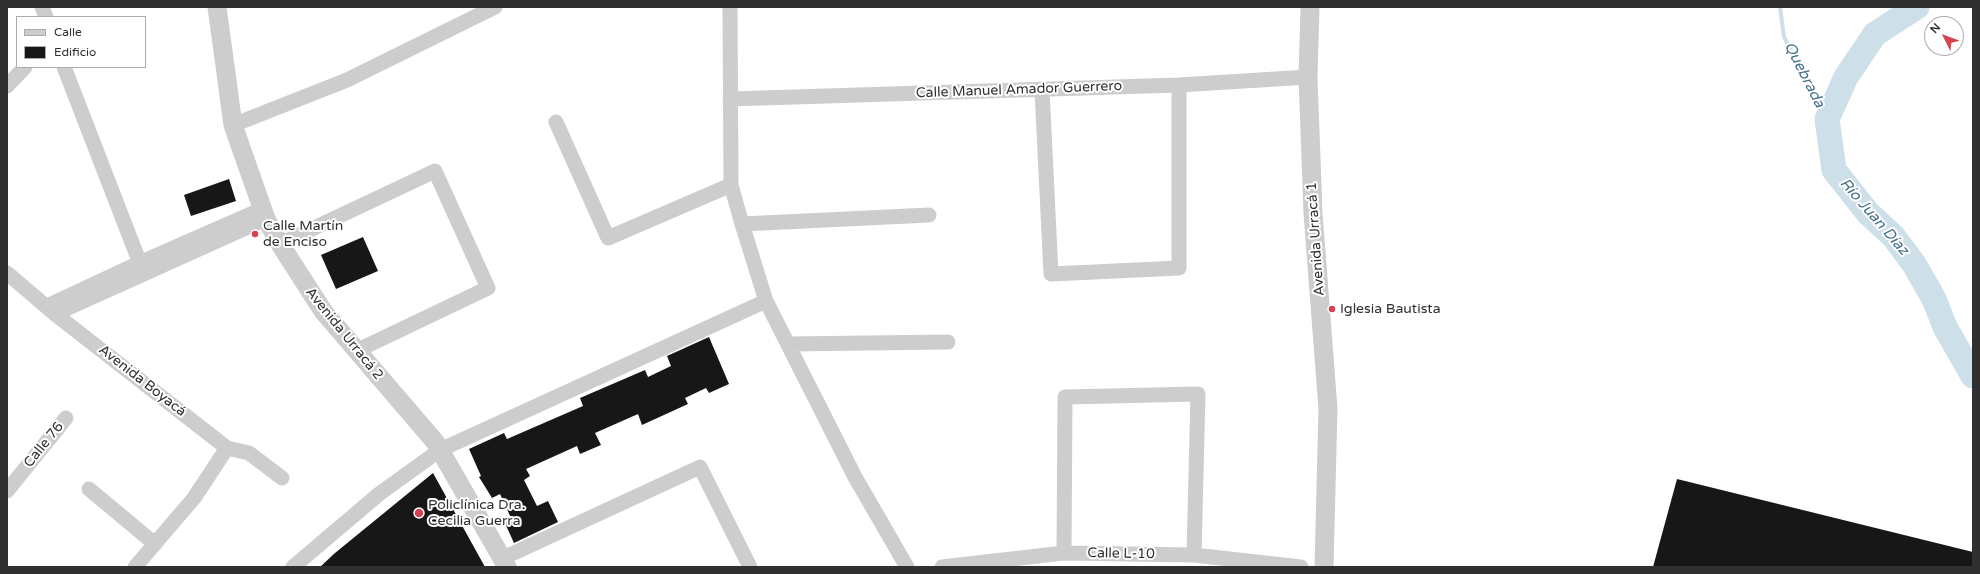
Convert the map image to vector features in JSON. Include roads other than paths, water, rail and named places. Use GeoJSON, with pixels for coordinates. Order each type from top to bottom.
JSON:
{"type":"FeatureCollection","features":[{"type":"Feature","properties":{"kind":"street","name":"Avenida Urracá 2"},"geometry":{"type":"LineString","coordinates":[[217,7],[233,125],[264,214],[280,244],[323,311],[436,443],[505,562]]}},
{"type":"Feature","properties":{"kind":"street"},"geometry":{"type":"LineString","coordinates":[[233,125],[347,80],[495,7]]}},
{"type":"Feature","properties":{"kind":"street"},"geometry":{"type":"LineString","coordinates":[[730,7],[732,185],[742,224],[766,301],[855,476],[907,567]]}},
{"type":"Feature","properties":{"kind":"street","name":"Avenida Urracá 1"},"geometry":{"type":"LineString","coordinates":[[1310,7],[1308,77],[1313,214],[1328,409],[1324,567]]}},
{"type":"Feature","properties":{"kind":"street"},"geometry":{"type":"LineString","coordinates":[[7,86],[24,68]]}},
{"type":"Feature","properties":{"kind":"street"},"geometry":{"type":"LineString","coordinates":[[64,68],[142,268]]}},
{"type":"Feature","properties":{"kind":"street","name":"Calle Manuel Amador Guerrero"},"geometry":{"type":"LineString","coordinates":[[730,99],[1179,85],[1308,77]]}},
{"type":"Feature","properties":{"kind":"street"},"geometry":{"type":"LineString","coordinates":[[1042,90],[1050,274],[1179,268],[1179,85]]}},
{"type":"Feature","properties":{"kind":"street"},"geometry":{"type":"LineString","coordinates":[[556,122],[608,238],[732,185]]}},
{"type":"Feature","properties":{"kind":"street"},"geometry":{"type":"LineString","coordinates":[[280,244],[435,171],[488,288],[356,351]]}},
{"type":"Feature","properties":{"kind":"street"},"geometry":{"type":"LineString","coordinates":[[51,310],[264,214]]}},
{"type":"Feature","properties":{"kind":"street"},"geometry":{"type":"LineString","coordinates":[[742,224],[928,215]]}},
{"type":"Feature","properties":{"kind":"street","name":"Avenida Boyacá"},"geometry":{"type":"LineString","coordinates":[[7,273],[51,310],[227,448],[249,453],[282,478]]}},
{"type":"Feature","properties":{"kind":"street"},"geometry":{"type":"LineString","coordinates":[[293,567],[379,494],[440,450],[766,301]]}},
{"type":"Feature","properties":{"kind":"street"},"geometry":{"type":"LineString","coordinates":[[788,344],[948,342]]}},
{"type":"Feature","properties":{"kind":"street"},"geometry":{"type":"LineString","coordinates":[[1064,553],[1065,397],[1198,394],[1194,555]]}},
{"type":"Feature","properties":{"kind":"street","name":"Calle 76"},"geometry":{"type":"LineString","coordinates":[[7,491],[66,418]]}},
{"type":"Feature","properties":{"kind":"street"},"geometry":{"type":"LineString","coordinates":[[135,567],[194,498],[227,448]]}},
{"type":"Feature","properties":{"kind":"street"},"geometry":{"type":"LineString","coordinates":[[505,562],[700,467],[750,567]]}},
{"type":"Feature","properties":{"kind":"street"},"geometry":{"type":"LineString","coordinates":[[89,489],[155,544]]}},
{"type":"Feature","properties":{"kind":"street","name":"Calle L-10"},"geometry":{"type":"LineString","coordinates":[[942,567],[1064,553],[1194,555],[1301,567]]}},
{"type":"Feature","properties":{"kind":"waterway","name":"Quebrada"},"geometry":{"type":"LineString","coordinates":[[1780,7],[1784,37],[1827,119]]}},
{"type":"Feature","properties":{"kind":"waterway","name":"Río Juan Díaz"},"geometry":{"type":"LineString","coordinates":[[1917,7],[1875,34],[1846,77],[1827,119],[1834,170],[1868,213],[1893,236],[1914,264],[1934,299],[1945,327],[1973,376]]}},
{"type":"Feature","properties":{"kind":"place","name":"Calle Martín de Enciso"},"geometry":{"type":"Point","coordinates":[255,234]}},
{"type":"Feature","properties":{"kind":"place","name":"Iglesia Bautista"},"geometry":{"type":"Point","coordinates":[1332,309]}},
{"type":"Feature","properties":{"kind":"place","name":"Policlínica Dra. Cecilia Guerra"},"geometry":{"type":"Point","coordinates":[419,513]}}]}
